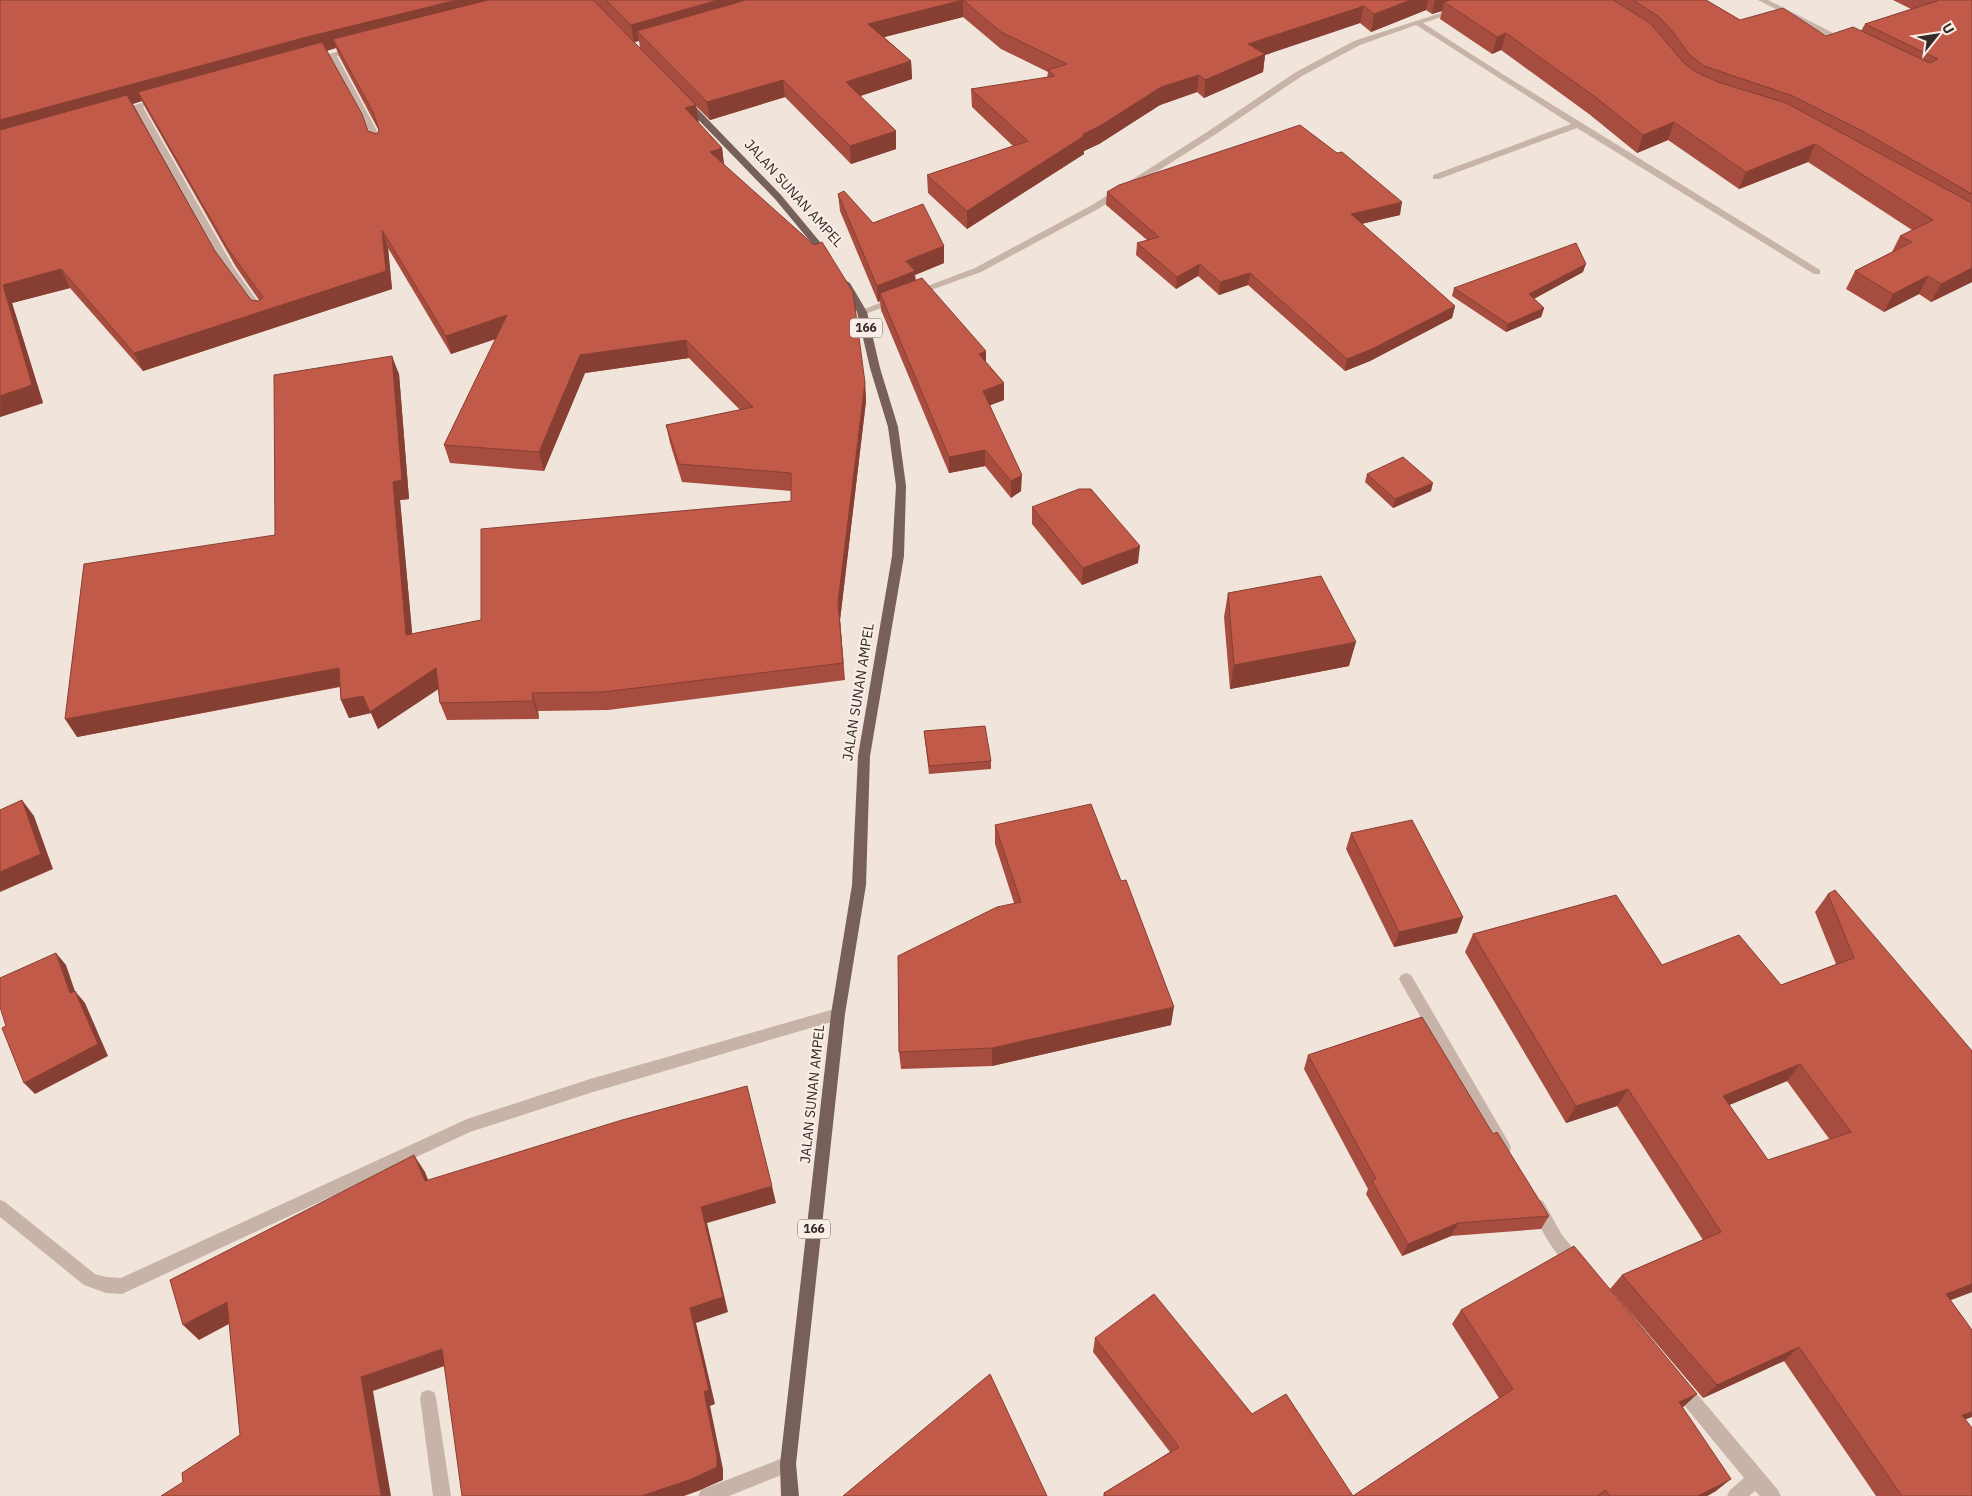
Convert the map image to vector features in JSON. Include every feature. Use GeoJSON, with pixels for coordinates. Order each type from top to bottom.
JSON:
{"type":"FeatureCollection","features":[{"type":"Feature","properties":{"kind":"main road","name":"JALAN SUNAN AMPEL"},"geometry":{"type":"LineString","coordinates":[[681,97],[778,197],[835,268],[862,312],[893,427],[901,486],[898,556],[864,756],[859,885],[838,1014],[789,1480]]}},
{"type":"Feature","properties":{"kind":"street"},"geometry":{"type":"LineString","coordinates":[[862,312],[978,270],[1049,233],[1158,168],[1299,74],[1357,43],[1488,0]]}},
{"type":"Feature","properties":{"kind":"street"},"geometry":{"type":"LineString","coordinates":[[1762,0],[1855,45]]}},
{"type":"Feature","properties":{"kind":"street"},"geometry":{"type":"LineString","coordinates":[[1417,22],[1501,77],[1817,272]]}},
{"type":"Feature","properties":{"kind":"street"},"geometry":{"type":"LineString","coordinates":[[303,62],[360,48]]}},
{"type":"Feature","properties":{"kind":"street"},"geometry":{"type":"LineString","coordinates":[[332,55],[373,131],[379,148]]}},
{"type":"Feature","properties":{"kind":"street"},"geometry":{"type":"LineString","coordinates":[[111,114],[166,98]]}},
{"type":"Feature","properties":{"kind":"street"},"geometry":{"type":"LineString","coordinates":[[138,106],[228,268],[263,315]]}},
{"type":"Feature","properties":{"kind":"street"},"geometry":{"type":"LineString","coordinates":[[1436,177],[1579,124]]}},
{"type":"Feature","properties":{"kind":"street"},"geometry":{"type":"LineString","coordinates":[[1406,979],[1513,1164]]}},
{"type":"Feature","properties":{"kind":"street"},"geometry":{"type":"LineString","coordinates":[[0,1207],[90,1280],[106,1285],[122,1286],[467,1126],[590,1086],[838,1014]]}},
{"type":"Feature","properties":{"kind":"street"},"geometry":{"type":"LineString","coordinates":[[1528,1189],[1557,1240],[1588,1277]]}},
{"type":"Feature","properties":{"kind":"street"},"geometry":{"type":"LineString","coordinates":[[1669,1374],[1772,1496]]}},
{"type":"Feature","properties":{"kind":"street"},"geometry":{"type":"LineString","coordinates":[[428,1398],[442,1496]]}},
{"type":"Feature","properties":{"kind":"street"},"geometry":{"type":"LineString","coordinates":[[1736,1496],[1756,1479]]}},
{"type":"Feature","properties":{"kind":"street"},"geometry":{"type":"LineString","coordinates":[[706,1496],[789,1480]]}},
{"type":"Feature","properties":{"kind":"building"},"geometry":{"type":"Polygon","coordinates":[[[0,0],[457,0],[303,38],[0,120],[0,0]]]}},
{"type":"Feature","properties":{"kind":"building"},"geometry":{"type":"Polygon","coordinates":[[[488,0],[593,0],[696,105],[685,108],[722,148],[710,152],[814,245],[822,242],[853,292],[865,383],[838,602],[843,663],[603,692],[532,693],[533,701],[440,703],[436,668],[370,712],[363,696],[341,700],[339,668],[65,719],[84,564],[275,535],[274,375],[392,356],[402,480],[393,482],[406,635],[481,620],[481,529],[791,501],[791,473],[679,464],[666,425],[753,407],[686,340],[580,355],[539,452],[444,445],[507,315],[446,336],[382,230],[386,271],[134,353],[61,269],[3,285],[32,385],[0,396],[0,130],[127,95],[215,251],[251,300],[259,301],[263,297],[228,249],[138,92],[322,42],[362,114],[368,131],[377,134],[379,130],[373,112],[333,39],[488,0]]]}},
{"type":"Feature","properties":{"kind":"building"},"geometry":{"type":"Polygon","coordinates":[[[606,0],[718,0],[631,25],[606,0]]]}},
{"type":"Feature","properties":{"kind":"building"},"geometry":{"type":"Polygon","coordinates":[[[746,0],[963,0],[868,24],[911,61],[846,82],[896,131],[850,146],[783,80],[707,102],[637,31],[746,0]]]}},
{"type":"Feature","properties":{"kind":"building"},"geometry":{"type":"Polygon","coordinates":[[[963,0],[1411,0],[1374,14],[1364,6],[1248,44],[1265,54],[1205,80],[1199,75],[1161,87],[1100,126],[1083,134],[1084,136],[967,211],[927,175],[1028,141],[971,89],[1055,76],[1048,70],[1067,64],[1001,32],[963,0]]]}},
{"type":"Feature","properties":{"kind":"building"},"geometry":{"type":"Polygon","coordinates":[[[1450,0],[1613,0],[1650,23],[1684,63],[1696,72],[1718,82],[1786,103],[1972,203],[1972,268],[1941,284],[1928,276],[1893,294],[1855,271],[1912,242],[1900,236],[1933,220],[1815,144],[1746,172],[1674,122],[1643,135],[1594,96],[1506,33],[1497,37],[1444,2],[1450,0]]]}},
{"type":"Feature","properties":{"kind":"building"},"geometry":{"type":"Polygon","coordinates":[[[1633,0],[1706,0],[1740,20],[1783,8],[1826,36],[1853,27],[1930,63],[1938,59],[1865,24],[1936,0],[1972,0],[1972,194],[1864,132],[1793,96],[1704,66],[1690,55],[1658,16],[1633,0]]]}},
{"type":"Feature","properties":{"kind":"building"},"geometry":{"type":"Polygon","coordinates":[[[1300,125],[1337,153],[1342,152],[1402,202],[1351,214],[1455,306],[1372,349],[1347,359],[1250,273],[1220,282],[1200,264],[1177,277],[1137,243],[1159,237],[1107,192],[1119,185],[1300,125]]]}},
{"type":"Feature","properties":{"kind":"building"},"geometry":{"type":"Polygon","coordinates":[[[844,191],[873,223],[923,204],[944,246],[906,261],[915,271],[877,286],[838,194],[844,191]]]}},
{"type":"Feature","properties":{"kind":"building"},"geometry":{"type":"Polygon","coordinates":[[[1576,243],[1586,264],[1529,294],[1544,308],[1508,324],[1454,288],[1576,243]]]}},
{"type":"Feature","properties":{"kind":"building"},"geometry":{"type":"Polygon","coordinates":[[[922,278],[986,351],[979,354],[1004,383],[983,391],[1022,475],[1011,481],[985,450],[949,457],[880,293],[922,278]]]}},
{"type":"Feature","properties":{"kind":"building"},"geometry":{"type":"Polygon","coordinates":[[[1403,457],[1433,483],[1395,499],[1367,474],[1403,457]]]}},
{"type":"Feature","properties":{"kind":"building"},"geometry":{"type":"Polygon","coordinates":[[[1079,489],[1091,489],[1140,546],[1083,568],[1032,507],[1079,489]]]}},
{"type":"Feature","properties":{"kind":"building"},"geometry":{"type":"Polygon","coordinates":[[[1321,576],[1356,642],[1234,665],[1228,593],[1321,576]]]}},
{"type":"Feature","properties":{"kind":"building"},"geometry":{"type":"Polygon","coordinates":[[[985,726],[991,761],[929,766],[924,731],[985,726]]]}},
{"type":"Feature","properties":{"kind":"building"},"geometry":{"type":"Polygon","coordinates":[[[22,800],[41,854],[0,872],[0,810],[22,800]]]}},
{"type":"Feature","properties":{"kind":"building"},"geometry":{"type":"Polygon","coordinates":[[[1091,804],[1121,881],[1126,880],[1174,1007],[992,1048],[899,1052],[898,956],[997,907],[1021,902],[995,825],[1091,804]]]}},
{"type":"Feature","properties":{"kind":"building"},"geometry":{"type":"Polygon","coordinates":[[[1412,820],[1463,917],[1399,932],[1351,833],[1412,820]]]}},
{"type":"Feature","properties":{"kind":"building"},"geometry":{"type":"Polygon","coordinates":[[[1835,890],[1972,1051],[1972,1284],[1946,1294],[1972,1330],[1972,1412],[1962,1415],[1972,1428],[1972,1496],[1902,1496],[1799,1347],[1717,1385],[1622,1275],[1721,1232],[1628,1089],[1576,1106],[1473,934],[1616,895],[1662,965],[1739,935],[1781,985],[1854,958],[1828,894],[1835,890]],[[1800,1064],[1723,1096],[1768,1160],[1851,1132],[1800,1064]]]}},
{"type":"Feature","properties":{"kind":"building"},"geometry":{"type":"Polygon","coordinates":[[[56,953],[70,993],[75,991],[98,1044],[24,1083],[2,1028],[6,1026],[0,1007],[0,978],[56,953]]]}},
{"type":"Feature","properties":{"kind":"building"},"geometry":{"type":"Polygon","coordinates":[[[1422,1017],[1493,1134],[1497,1132],[1549,1216],[1458,1223],[1408,1244],[1372,1181],[1376,1179],[1308,1055],[1422,1017]]]}},
{"type":"Feature","properties":{"kind":"building"},"geometry":{"type":"Polygon","coordinates":[[[747,1086],[772,1186],[701,1207],[723,1297],[690,1308],[709,1390],[704,1392],[717,1456],[717,1467],[692,1479],[641,1496],[462,1496],[442,1349],[361,1377],[381,1496],[161,1496],[183,1482],[182,1473],[240,1435],[227,1302],[183,1325],[170,1280],[414,1155],[425,1181],[622,1120],[747,1086]]]}},
{"type":"Feature","properties":{"kind":"building"},"geometry":{"type":"Polygon","coordinates":[[[1574,1246],[1697,1394],[1679,1402],[1731,1479],[1698,1496],[1610,1496],[1606,1490],[1597,1496],[1353,1496],[1513,1389],[1461,1310],[1574,1246]]]}},
{"type":"Feature","properties":{"kind":"building"},"geometry":{"type":"Polygon","coordinates":[[[1154,1294],[1252,1414],[1286,1394],[1353,1496],[1106,1496],[1104,1493],[1179,1447],[1095,1338],[1154,1294]]]}},
{"type":"Feature","properties":{"kind":"building"},"geometry":{"type":"Polygon","coordinates":[[[990,1374],[1047,1496],[843,1496],[990,1374]]]}}]}
